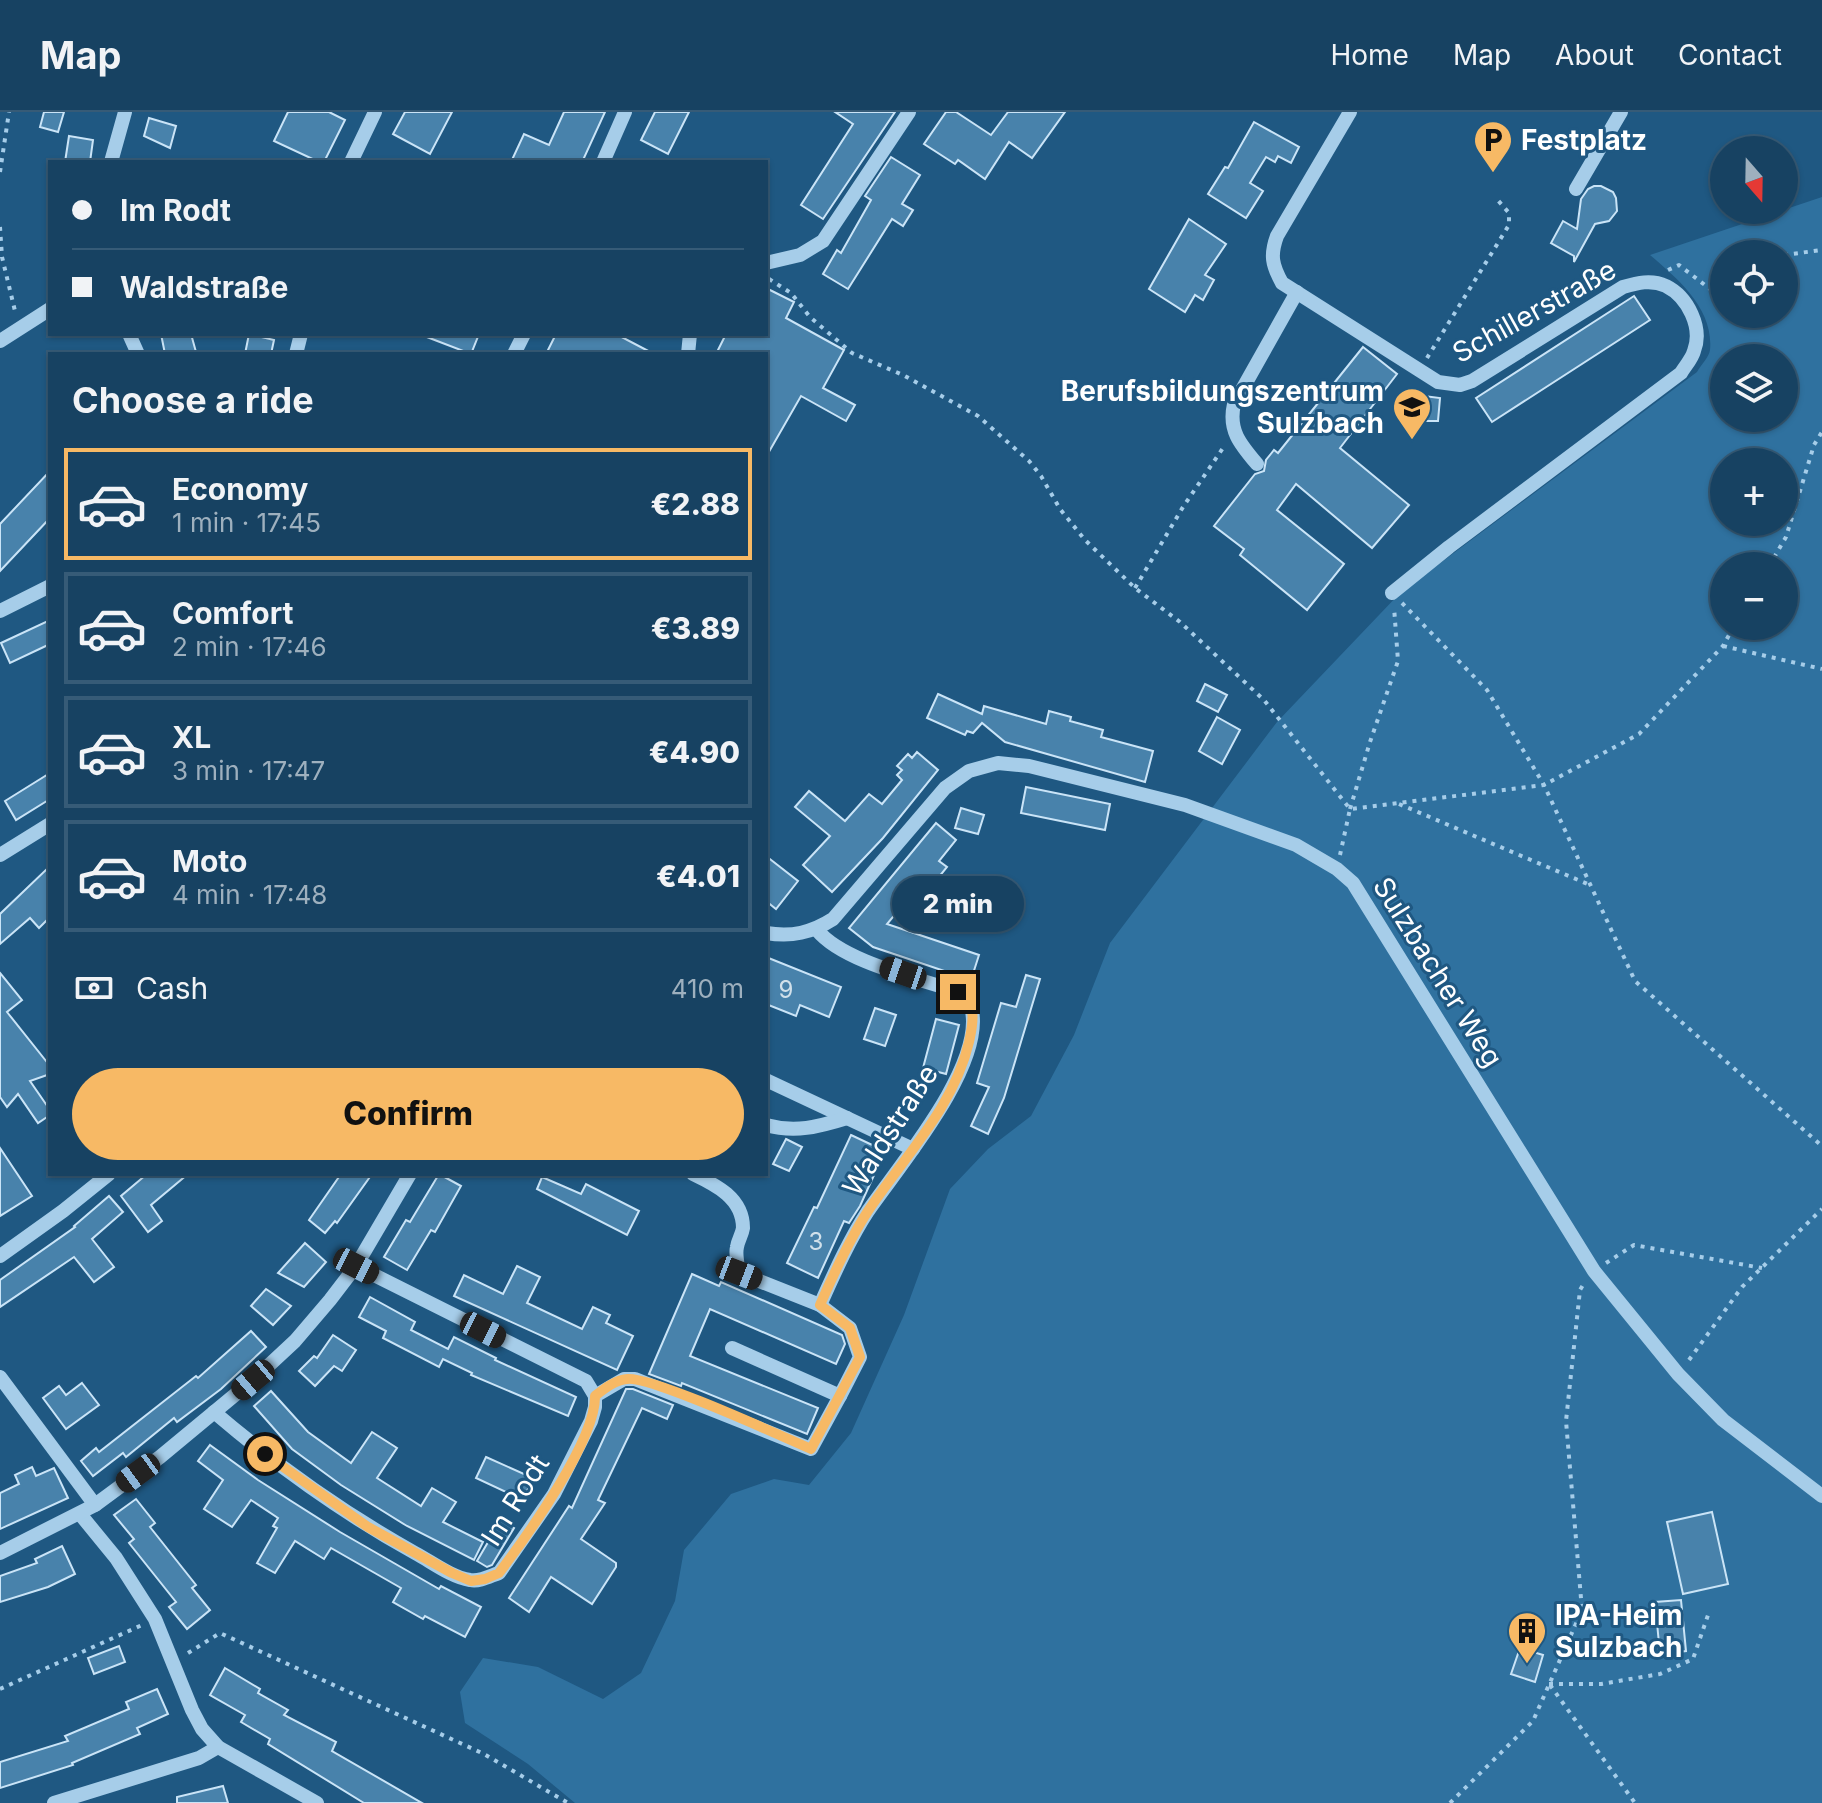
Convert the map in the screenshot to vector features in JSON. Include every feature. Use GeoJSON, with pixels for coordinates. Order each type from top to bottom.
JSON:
{"type":"FeatureCollection","features":[{"type":"Feature","properties":{"kind":"street"},"geometry":{"type":"LineString","coordinates":[[112,160],[125,112]]}},
{"type":"Feature","properties":{"kind":"street"},"geometry":{"type":"LineString","coordinates":[[352,160],[375,112]]}},
{"type":"Feature","properties":{"kind":"street"},"geometry":{"type":"LineString","coordinates":[[604,160],[625,112]]}},
{"type":"Feature","properties":{"kind":"street"},"geometry":{"type":"LineString","coordinates":[[768,263],[800,255],[823,241],[909,112]]}},
{"type":"Feature","properties":{"kind":"street","name":"Schillerstraße"},"geometry":{"type":"LineString","coordinates":[[1350,112],[1277,236],[1270,254],[1274,270],[1282,283],[1448,386],[1472,381],[1623,287],[1644,281],[1666,286],[1682,298],[1693,316],[1697,336],[1694,352],[1681,373],[1392,593]]}},
{"type":"Feature","properties":{"kind":"street"},"geometry":{"type":"LineString","coordinates":[[1576,189],[1621,112]]}},
{"type":"Feature","properties":{"kind":"street"},"geometry":{"type":"LineString","coordinates":[[1257,464],[1234,433],[1231,418],[1234,404],[1297,292]]}},
{"type":"Feature","properties":{"kind":"street"},"geometry":{"type":"LineString","coordinates":[[0,341],[48,310]]}},
{"type":"Feature","properties":{"kind":"street"},"geometry":{"type":"LineString","coordinates":[[0,611],[48,587]]}},
{"type":"Feature","properties":{"kind":"street","name":"Sulzbacher Weg"},"geometry":{"type":"LineString","coordinates":[[817,930],[833,919],[945,788],[969,771],[998,763],[1029,766],[1185,805],[1296,845],[1337,869],[1353,883],[1594,1271],[1678,1374],[1723,1420],[1822,1496]]}},
{"type":"Feature","properties":{"kind":"street"},"geometry":{"type":"LineString","coordinates":[[0,855],[48,825]]}},
{"type":"Feature","properties":{"kind":"street"},"geometry":{"type":"LineString","coordinates":[[768,933],[797,935],[817,930]]}},
{"type":"Feature","properties":{"kind":"street","name":"Waldstraße"},"geometry":{"type":"LineString","coordinates":[[817,930],[826,941],[848,954],[958,992],[972,1010],[965,1060],[952,1088],[866,1214],[820,1305]]}},
{"type":"Feature","properties":{"kind":"street"},"geometry":{"type":"LineString","coordinates":[[768,1081],[913,1149]]}},
{"type":"Feature","properties":{"kind":"street"},"geometry":{"type":"LineString","coordinates":[[768,1126],[784,1130],[803,1129],[847,1118]]}},
{"type":"Feature","properties":{"kind":"street"},"geometry":{"type":"LineString","coordinates":[[0,1256],[107,1176]]}},
{"type":"Feature","properties":{"kind":"street"},"geometry":{"type":"LineString","coordinates":[[0,1553],[95,1505],[160,1457],[295,1341],[356,1266],[409,1176]]}},
{"type":"Feature","properties":{"kind":"street"},"geometry":{"type":"LineString","coordinates":[[356,1266],[586,1381],[595,1396],[624,1379],[635,1379],[811,1449],[860,1357],[850,1328],[820,1305],[739,1273],[736,1248],[743,1230],[739,1209],[729,1195],[697,1176]]}},
{"type":"Feature","properties":{"kind":"street"},"geometry":{"type":"LineString","coordinates":[[732,1348],[840,1396]]}},
{"type":"Feature","properties":{"kind":"street"},"geometry":{"type":"LineString","coordinates":[[0,1377],[95,1505]]}},
{"type":"Feature","properties":{"kind":"street","name":"Im Rodt"},"geometry":{"type":"LineString","coordinates":[[214,1412],[292,1474],[368,1527],[471,1581],[499,1573],[529,1533],[554,1494],[591,1421],[595,1396]]}},
{"type":"Feature","properties":{"kind":"street"},"geometry":{"type":"LineString","coordinates":[[80,1514],[116,1558],[155,1619],[202,1729],[218,1747],[317,1803]]}},
{"type":"Feature","properties":{"kind":"street"},"geometry":{"type":"LineString","coordinates":[[54,1803],[199,1758],[218,1747]]}},
{"type":"Feature","properties":{"kind":"path"},"geometry":{"type":"LineString","coordinates":[[0,172],[9,112]]}},
{"type":"Feature","properties":{"kind":"path"},"geometry":{"type":"LineString","coordinates":[[1420,370],[1509,225],[1509,213],[1495,197]]}},
{"type":"Feature","properties":{"kind":"path"},"geometry":{"type":"LineString","coordinates":[[0,227],[2,257],[20,328]]}},
{"type":"Feature","properties":{"kind":"path"},"geometry":{"type":"LineString","coordinates":[[1798,253],[1822,250]]}},
{"type":"Feature","properties":{"kind":"path"},"geometry":{"type":"LineString","coordinates":[[768,278],[791,293],[810,317],[852,353],[903,375],[978,416],[1029,461],[1060,509],[1085,540],[1135,588],[1180,622],[1264,700],[1350,809]]}},
{"type":"Feature","properties":{"kind":"path"},"geometry":{"type":"LineString","coordinates":[[1777,552],[1786,537],[1814,445],[1822,432]]}},
{"type":"Feature","properties":{"kind":"path"},"geometry":{"type":"LineString","coordinates":[[1135,588],[1183,507],[1234,433]]}},
{"type":"Feature","properties":{"kind":"path"},"geometry":{"type":"LineString","coordinates":[[1392,593],[1487,690],[1544,785],[1635,981],[1822,1146]]}},
{"type":"Feature","properties":{"kind":"path"},"geometry":{"type":"LineString","coordinates":[[1337,869],[1350,809],[1398,661],[1392,593]]}},
{"type":"Feature","properties":{"kind":"path"},"geometry":{"type":"LineString","coordinates":[[1350,809],[1544,785],[1639,734],[1726,640]]}},
{"type":"Feature","properties":{"kind":"path"},"geometry":{"type":"LineString","coordinates":[[1723,646],[1822,669]]}},
{"type":"Feature","properties":{"kind":"path"},"geometry":{"type":"LineString","coordinates":[[1397,803],[1591,885]]}},
{"type":"Feature","properties":{"kind":"path"},"geometry":{"type":"LineString","coordinates":[[1678,1374],[1742,1287],[1822,1209]]}},
{"type":"Feature","properties":{"kind":"path"},"geometry":{"type":"LineString","coordinates":[[1450,1803],[1533,1721],[1582,1610],[1566,1421],[1580,1290],[1594,1271],[1634,1245],[1762,1268]]}},
{"type":"Feature","properties":{"kind":"path"},"geometry":{"type":"LineString","coordinates":[[1549,1684],[1601,1684],[1660,1674],[1693,1659],[1708,1615]]}},
{"type":"Feature","properties":{"kind":"path"},"geometry":{"type":"LineString","coordinates":[[0,1689],[155,1619]]}},
{"type":"Feature","properties":{"kind":"path"},"geometry":{"type":"LineString","coordinates":[[175,1662],[220,1633],[484,1754],[568,1803]]}},
{"type":"Feature","properties":{"kind":"path"},"geometry":{"type":"LineString","coordinates":[[1549,1684],[1635,1803]]}},
{"type":"Feature","properties":{"kind":"shaded area"},"geometry":{"type":"Polygon","coordinates":[[[1822,197],[1822,1803],[575,1803],[528,1764],[465,1723],[460,1692],[483,1658],[538,1667],[603,1699],[641,1673],[675,1601],[684,1550],[731,1494],[774,1479],[809,1485],[851,1433],[904,1315],[950,1189],[988,1149],[1031,1116],[1074,1035],[1110,943],[1277,722],[1400,593],[1697,372],[1710,350],[1710,432],[1798,432],[1798,344],[1710,344],[1710,335],[1700,308],[1672,274],[1650,255],[1742,224],[1798,224],[1798,205],[1822,197]]]}},
{"type":"Feature","properties":{"kind":"building"},"geometry":{"type":"Polygon","coordinates":[[[44,112],[64,112],[58,132],[40,127],[44,112]]]}},
{"type":"Feature","properties":{"kind":"building"},"geometry":{"type":"Polygon","coordinates":[[[288,112],[329,112],[345,120],[325,160],[315,160],[274,141],[288,112]]]}},
{"type":"Feature","properties":{"kind":"building"},"geometry":{"type":"Polygon","coordinates":[[[405,112],[452,112],[430,154],[393,134],[405,112]]]}},
{"type":"Feature","properties":{"kind":"building"},"geometry":{"type":"Polygon","coordinates":[[[564,112],[605,112],[583,160],[512,160],[524,134],[549,145],[564,112]]]}},
{"type":"Feature","properties":{"kind":"building"},"geometry":{"type":"Polygon","coordinates":[[[655,112],[689,112],[668,154],[641,140],[655,112]]]}},
{"type":"Feature","properties":{"kind":"building"},"geometry":{"type":"Polygon","coordinates":[[[835,112],[895,112],[823,219],[801,205],[853,124],[835,112]]]}},
{"type":"Feature","properties":{"kind":"building"},"geometry":{"type":"Polygon","coordinates":[[[946,112],[956,112],[991,135],[1008,112],[1065,112],[1032,158],[1009,142],[985,179],[958,160],[955,164],[924,144],[946,112]]]}},
{"type":"Feature","properties":{"kind":"building"},"geometry":{"type":"Polygon","coordinates":[[[149,118],[176,126],[170,148],[144,136],[149,118]]]}},
{"type":"Feature","properties":{"kind":"building"},"geometry":{"type":"Polygon","coordinates":[[[1254,122],[1299,147],[1291,163],[1278,156],[1275,162],[1266,157],[1250,183],[1263,191],[1246,218],[1208,194],[1225,167],[1228,168],[1254,122]]]}},
{"type":"Feature","properties":{"kind":"building"},"geometry":{"type":"Polygon","coordinates":[[[69,136],[93,140],[90,160],[65,160],[69,136]]]}},
{"type":"Feature","properties":{"kind":"building"},"geometry":{"type":"Polygon","coordinates":[[[891,157],[920,175],[902,204],[913,210],[903,226],[892,219],[848,289],[823,274],[837,250],[841,253],[871,200],[865,196],[891,157]]]}},
{"type":"Feature","properties":{"kind":"building"},"geometry":{"type":"Polygon","coordinates":[[[1594,186],[1613,192],[1617,211],[1609,221],[1595,224],[1574,262],[1574,256],[1551,243],[1563,221],[1577,229],[1581,199],[1594,186]]]}},
{"type":"Feature","properties":{"kind":"building"},"geometry":{"type":"Polygon","coordinates":[[[1189,219],[1226,244],[1205,275],[1214,280],[1203,300],[1195,295],[1185,312],[1149,289],[1189,219]]]}},
{"type":"Feature","properties":{"kind":"building"},"geometry":{"type":"Polygon","coordinates":[[[768,289],[794,302],[786,318],[844,350],[823,388],[855,405],[846,421],[801,396],[768,454],[768,352],[717,352],[725,336],[768,336],[768,289]]]}},
{"type":"Feature","properties":{"kind":"building"},"geometry":{"type":"Polygon","coordinates":[[[1634,296],[1650,320],[1492,422],[1476,398],[1634,296]]]}},
{"type":"Feature","properties":{"kind":"building"},"geometry":{"type":"Polygon","coordinates":[[[161,336],[192,336],[196,352],[165,352],[161,336]]]}},
{"type":"Feature","properties":{"kind":"building"},"geometry":{"type":"Polygon","coordinates":[[[249,336],[274,340],[271,352],[245,352],[249,336]]]}},
{"type":"Feature","properties":{"kind":"building"},"geometry":{"type":"Polygon","coordinates":[[[424,336],[478,336],[472,352],[424,336]]]}},
{"type":"Feature","properties":{"kind":"building"},"geometry":{"type":"Polygon","coordinates":[[[555,336],[620,336],[650,352],[547,352],[555,336]]]}},
{"type":"Feature","properties":{"kind":"building"},"geometry":{"type":"Polygon","coordinates":[[[1363,347],[1397,374],[1340,448],[1409,505],[1372,548],[1296,484],[1277,510],[1344,564],[1307,610],[1240,555],[1244,549],[1214,526],[1255,474],[1264,471],[1266,460],[1274,450],[1278,453],[1363,347]]]}},
{"type":"Feature","properties":{"kind":"building"},"geometry":{"type":"Polygon","coordinates":[[[1424,396],[1440,398],[1438,421],[1419,421],[1424,396]]]}},
{"type":"Feature","properties":{"kind":"building"},"geometry":{"type":"Polygon","coordinates":[[[48,473],[48,520],[0,571],[0,524],[48,473]]]}},
{"type":"Feature","properties":{"kind":"building"},"geometry":{"type":"Polygon","coordinates":[[[48,621],[48,645],[10,663],[1,643],[48,621]]]}},
{"type":"Feature","properties":{"kind":"building"},"geometry":{"type":"Polygon","coordinates":[[[1205,684],[1227,695],[1218,712],[1197,701],[1205,684]]]}},
{"type":"Feature","properties":{"kind":"building"},"geometry":{"type":"Polygon","coordinates":[[[938,694],[982,714],[984,706],[1046,724],[1049,711],[1071,717],[1070,721],[1103,730],[1101,737],[1153,751],[1145,782],[1005,742],[982,723],[973,733],[967,731],[965,735],[927,718],[938,694]]]}},
{"type":"Feature","properties":{"kind":"building"},"geometry":{"type":"Polygon","coordinates":[[[1217,717],[1240,730],[1222,764],[1199,751],[1217,717]]]}},
{"type":"Feature","properties":{"kind":"building"},"geometry":{"type":"Polygon","coordinates":[[[917,752],[938,770],[883,838],[832,892],[803,865],[830,836],[795,807],[809,791],[845,821],[869,794],[882,804],[902,780],[897,775],[902,770],[897,766],[908,754],[912,758],[917,752]]]}},
{"type":"Feature","properties":{"kind":"building"},"geometry":{"type":"Polygon","coordinates":[[[48,774],[48,800],[16,820],[5,801],[48,774]]]}},
{"type":"Feature","properties":{"kind":"building"},"geometry":{"type":"Polygon","coordinates":[[[1026,787],[1110,804],[1105,830],[1021,813],[1026,787]]]}},
{"type":"Feature","properties":{"kind":"building"},"geometry":{"type":"Polygon","coordinates":[[[961,808],[984,815],[978,834],[955,828],[961,808]]]}},
{"type":"Feature","properties":{"kind":"building"},"geometry":{"type":"Polygon","coordinates":[[[936,823],[956,840],[939,861],[947,867],[930,888],[922,882],[887,924],[979,955],[971,980],[873,947],[849,928],[936,823]]]}},
{"type":"Feature","properties":{"kind":"building"},"geometry":{"type":"Polygon","coordinates":[[[768,858],[798,881],[776,909],[768,903],[768,858]]]}},
{"type":"Feature","properties":{"kind":"building"},"geometry":{"type":"Polygon","coordinates":[[[48,868],[48,919],[39,928],[30,918],[0,944],[0,914],[48,868]]]}},
{"type":"Feature","properties":{"kind":"building"},"geometry":{"type":"Polygon","coordinates":[[[768,958],[841,987],[829,1017],[800,1005],[796,1016],[768,1005],[768,958]]]}},
{"type":"Feature","properties":{"kind":"building"},"geometry":{"type":"Polygon","coordinates":[[[0,973],[22,1000],[7,1012],[48,1063],[48,1075],[30,1081],[48,1107],[48,1116],[38,1123],[18,1094],[7,1107],[0,1097],[0,973]]]}},
{"type":"Feature","properties":{"kind":"building"},"geometry":{"type":"Polygon","coordinates":[[[1026,975],[1040,979],[1004,1098],[988,1134],[971,1126],[989,1087],[977,1083],[1001,1003],[1016,1007],[1026,975]]]}},
{"type":"Feature","properties":{"kind":"building"},"geometry":{"type":"Polygon","coordinates":[[[875,1008],[896,1015],[885,1046],[864,1039],[875,1008]]]}},
{"type":"Feature","properties":{"kind":"building"},"geometry":{"type":"Polygon","coordinates":[[[936,1019],[959,1025],[946,1074],[923,1068],[936,1019]]]}},
{"type":"Feature","properties":{"kind":"building"},"geometry":{"type":"Polygon","coordinates":[[[851,1135],[885,1151],[860,1206],[849,1223],[844,1221],[818,1278],[787,1263],[851,1135]]]}},
{"type":"Feature","properties":{"kind":"building"},"geometry":{"type":"Polygon","coordinates":[[[786,1139],[802,1147],[789,1171],[773,1164],[786,1139]]]}},
{"type":"Feature","properties":{"kind":"building"},"geometry":{"type":"Polygon","coordinates":[[[0,1148],[32,1196],[0,1216],[0,1148]]]}},
{"type":"Feature","properties":{"kind":"building"},"geometry":{"type":"Polygon","coordinates":[[[145,1176],[186,1176],[151,1205],[162,1221],[148,1232],[121,1196],[145,1176]]]}},
{"type":"Feature","properties":{"kind":"building"},"geometry":{"type":"Polygon","coordinates":[[[340,1176],[371,1176],[337,1223],[335,1221],[325,1233],[309,1220],[340,1176]]]}},
{"type":"Feature","properties":{"kind":"building"},"geometry":{"type":"Polygon","coordinates":[[[438,1176],[461,1186],[435,1232],[431,1230],[407,1270],[384,1257],[406,1220],[410,1222],[438,1176]]]}},
{"type":"Feature","properties":{"kind":"building"},"geometry":{"type":"Polygon","coordinates":[[[542,1177],[581,1194],[586,1184],[639,1211],[627,1235],[537,1189],[542,1177]]]}},
{"type":"Feature","properties":{"kind":"building"},"geometry":{"type":"Polygon","coordinates":[[[109,1196],[123,1212],[92,1239],[114,1267],[94,1282],[74,1257],[0,1307],[0,1280],[75,1227],[109,1196]]]}},
{"type":"Feature","properties":{"kind":"building"},"geometry":{"type":"Polygon","coordinates":[[[305,1243],[326,1262],[304,1287],[278,1273],[305,1243]]]}},
{"type":"Feature","properties":{"kind":"building"},"geometry":{"type":"Polygon","coordinates":[[[517,1266],[540,1277],[527,1303],[582,1329],[593,1307],[610,1315],[606,1323],[633,1336],[617,1370],[454,1296],[464,1275],[503,1294],[517,1266]]]}},
{"type":"Feature","properties":{"kind":"building"},"geometry":{"type":"Polygon","coordinates":[[[692,1274],[719,1286],[721,1282],[842,1335],[845,1344],[836,1364],[710,1309],[690,1356],[818,1408],[807,1434],[682,1383],[681,1386],[649,1374],[692,1274]]]}},
{"type":"Feature","properties":{"kind":"building"},"geometry":{"type":"Polygon","coordinates":[[[266,1289],[291,1306],[273,1325],[251,1306],[266,1289]]]}},
{"type":"Feature","properties":{"kind":"building"},"geometry":{"type":"Polygon","coordinates":[[[370,1297],[415,1322],[411,1330],[448,1349],[454,1337],[495,1360],[576,1397],[568,1416],[471,1375],[443,1359],[439,1367],[383,1338],[386,1331],[359,1317],[370,1297]]]}},
{"type":"Feature","properties":{"kind":"building"},"geometry":{"type":"Polygon","coordinates":[[[251,1331],[266,1347],[221,1389],[177,1422],[174,1418],[126,1457],[123,1453],[93,1476],[81,1461],[96,1448],[99,1452],[196,1376],[198,1378],[251,1331]]]}},
{"type":"Feature","properties":{"kind":"building"},"geometry":{"type":"Polygon","coordinates":[[[333,1335],[356,1350],[342,1371],[334,1366],[315,1386],[299,1371],[314,1356],[317,1358],[333,1335]]]}},
{"type":"Feature","properties":{"kind":"building"},"geometry":{"type":"Polygon","coordinates":[[[82,1383],[99,1405],[66,1429],[43,1398],[59,1386],[66,1395],[82,1383]]]}},
{"type":"Feature","properties":{"kind":"building"},"geometry":{"type":"Polygon","coordinates":[[[626,1389],[673,1405],[667,1419],[642,1408],[598,1500],[605,1503],[581,1539],[616,1563],[616,1567],[592,1604],[551,1577],[529,1612],[509,1598],[569,1506],[572,1508],[626,1389]]]}},
{"type":"Feature","properties":{"kind":"building"},"geometry":{"type":"Polygon","coordinates":[[[271,1391],[308,1432],[351,1463],[372,1432],[397,1448],[377,1478],[421,1506],[432,1488],[456,1502],[443,1522],[483,1542],[474,1560],[407,1526],[341,1485],[292,1449],[254,1406],[271,1391]]]}},
{"type":"Feature","properties":{"kind":"building"},"geometry":{"type":"Polygon","coordinates":[[[210,1445],[340,1532],[439,1589],[441,1586],[481,1607],[465,1637],[393,1602],[401,1588],[331,1548],[324,1559],[295,1541],[275,1573],[257,1563],[277,1528],[273,1526],[278,1518],[251,1500],[232,1527],[204,1509],[223,1480],[198,1461],[210,1445]]]}},
{"type":"Feature","properties":{"kind":"building"},"geometry":{"type":"Polygon","coordinates":[[[486,1457],[533,1478],[523,1500],[476,1478],[486,1457]]]}},
{"type":"Feature","properties":{"kind":"building"},"geometry":{"type":"Polygon","coordinates":[[[32,1467],[36,1476],[54,1468],[68,1498],[0,1529],[0,1493],[19,1484],[15,1475],[32,1467]]]}},
{"type":"Feature","properties":{"kind":"building"},"geometry":{"type":"Polygon","coordinates":[[[136,1499],[155,1523],[150,1527],[196,1585],[192,1588],[210,1610],[187,1629],[169,1607],[176,1602],[129,1543],[134,1539],[114,1515],[136,1499]]]}},
{"type":"Feature","properties":{"kind":"building"},"geometry":{"type":"Polygon","coordinates":[[[1712,1512],[1728,1584],[1683,1594],[1667,1522],[1712,1512]]]}},
{"type":"Feature","properties":{"kind":"building"},"geometry":{"type":"Polygon","coordinates":[[[501,1520],[514,1528],[492,1565],[487,1567],[477,1561],[501,1520]]]}},
{"type":"Feature","properties":{"kind":"building"},"geometry":{"type":"Polygon","coordinates":[[[62,1546],[75,1574],[48,1587],[0,1602],[0,1576],[37,1563],[35,1559],[62,1546]]]}},
{"type":"Feature","properties":{"kind":"building"},"geometry":{"type":"Polygon","coordinates":[[[1681,1600],[1686,1651],[1660,1654],[1655,1602],[1681,1600]]]}},
{"type":"Feature","properties":{"kind":"building"},"geometry":{"type":"Polygon","coordinates":[[[119,1646],[125,1662],[94,1674],[88,1658],[119,1646]]]}},
{"type":"Feature","properties":{"kind":"building","name":"IPA-Heim Sulzbach"},"geometry":{"type":"Polygon","coordinates":[[[1520,1648],[1543,1655],[1535,1682],[1511,1674],[1520,1648]]]}},
{"type":"Feature","properties":{"kind":"building"},"geometry":{"type":"Polygon","coordinates":[[[225,1668],[260,1689],[258,1693],[288,1710],[284,1715],[336,1742],[332,1751],[422,1803],[364,1803],[268,1744],[270,1739],[241,1722],[245,1715],[210,1695],[225,1668]]]}},
{"type":"Feature","properties":{"kind":"building"},"geometry":{"type":"Polygon","coordinates":[[[157,1689],[168,1714],[137,1728],[140,1734],[73,1765],[0,1788],[0,1762],[68,1741],[65,1736],[129,1709],[126,1702],[157,1689]]]}},
{"type":"Feature","properties":{"kind":"building"},"geometry":{"type":"Polygon","coordinates":[[[223,1786],[228,1803],[177,1803],[177,1797],[223,1786]]]}},
{"type":"Feature","properties":{"kind":"place","name":"Festplatz"},"geometry":{"type":"Point","coordinates":[1493,174]}},
{"type":"Feature","properties":{"kind":"place","name":"Berufsbildungszentrum Sulzbach"},"geometry":{"type":"Point","coordinates":[1412,441]}},
{"type":"Feature","properties":{"kind":"place","name":"IPA-Heim Sulzbach"},"geometry":{"type":"Point","coordinates":[1527,1665]}},
{"type":"Feature","properties":{"kind":"route"},"geometry":{"type":"LineString","coordinates":[[265,1454],[368,1527],[471,1581],[499,1573],[554,1494],[591,1421],[595,1396],[624,1379],[635,1379],[670,1391],[811,1449],[860,1357],[850,1328],[820,1305],[866,1214],[923,1135],[965,1060],[972,1010],[958,992]]}}]}
